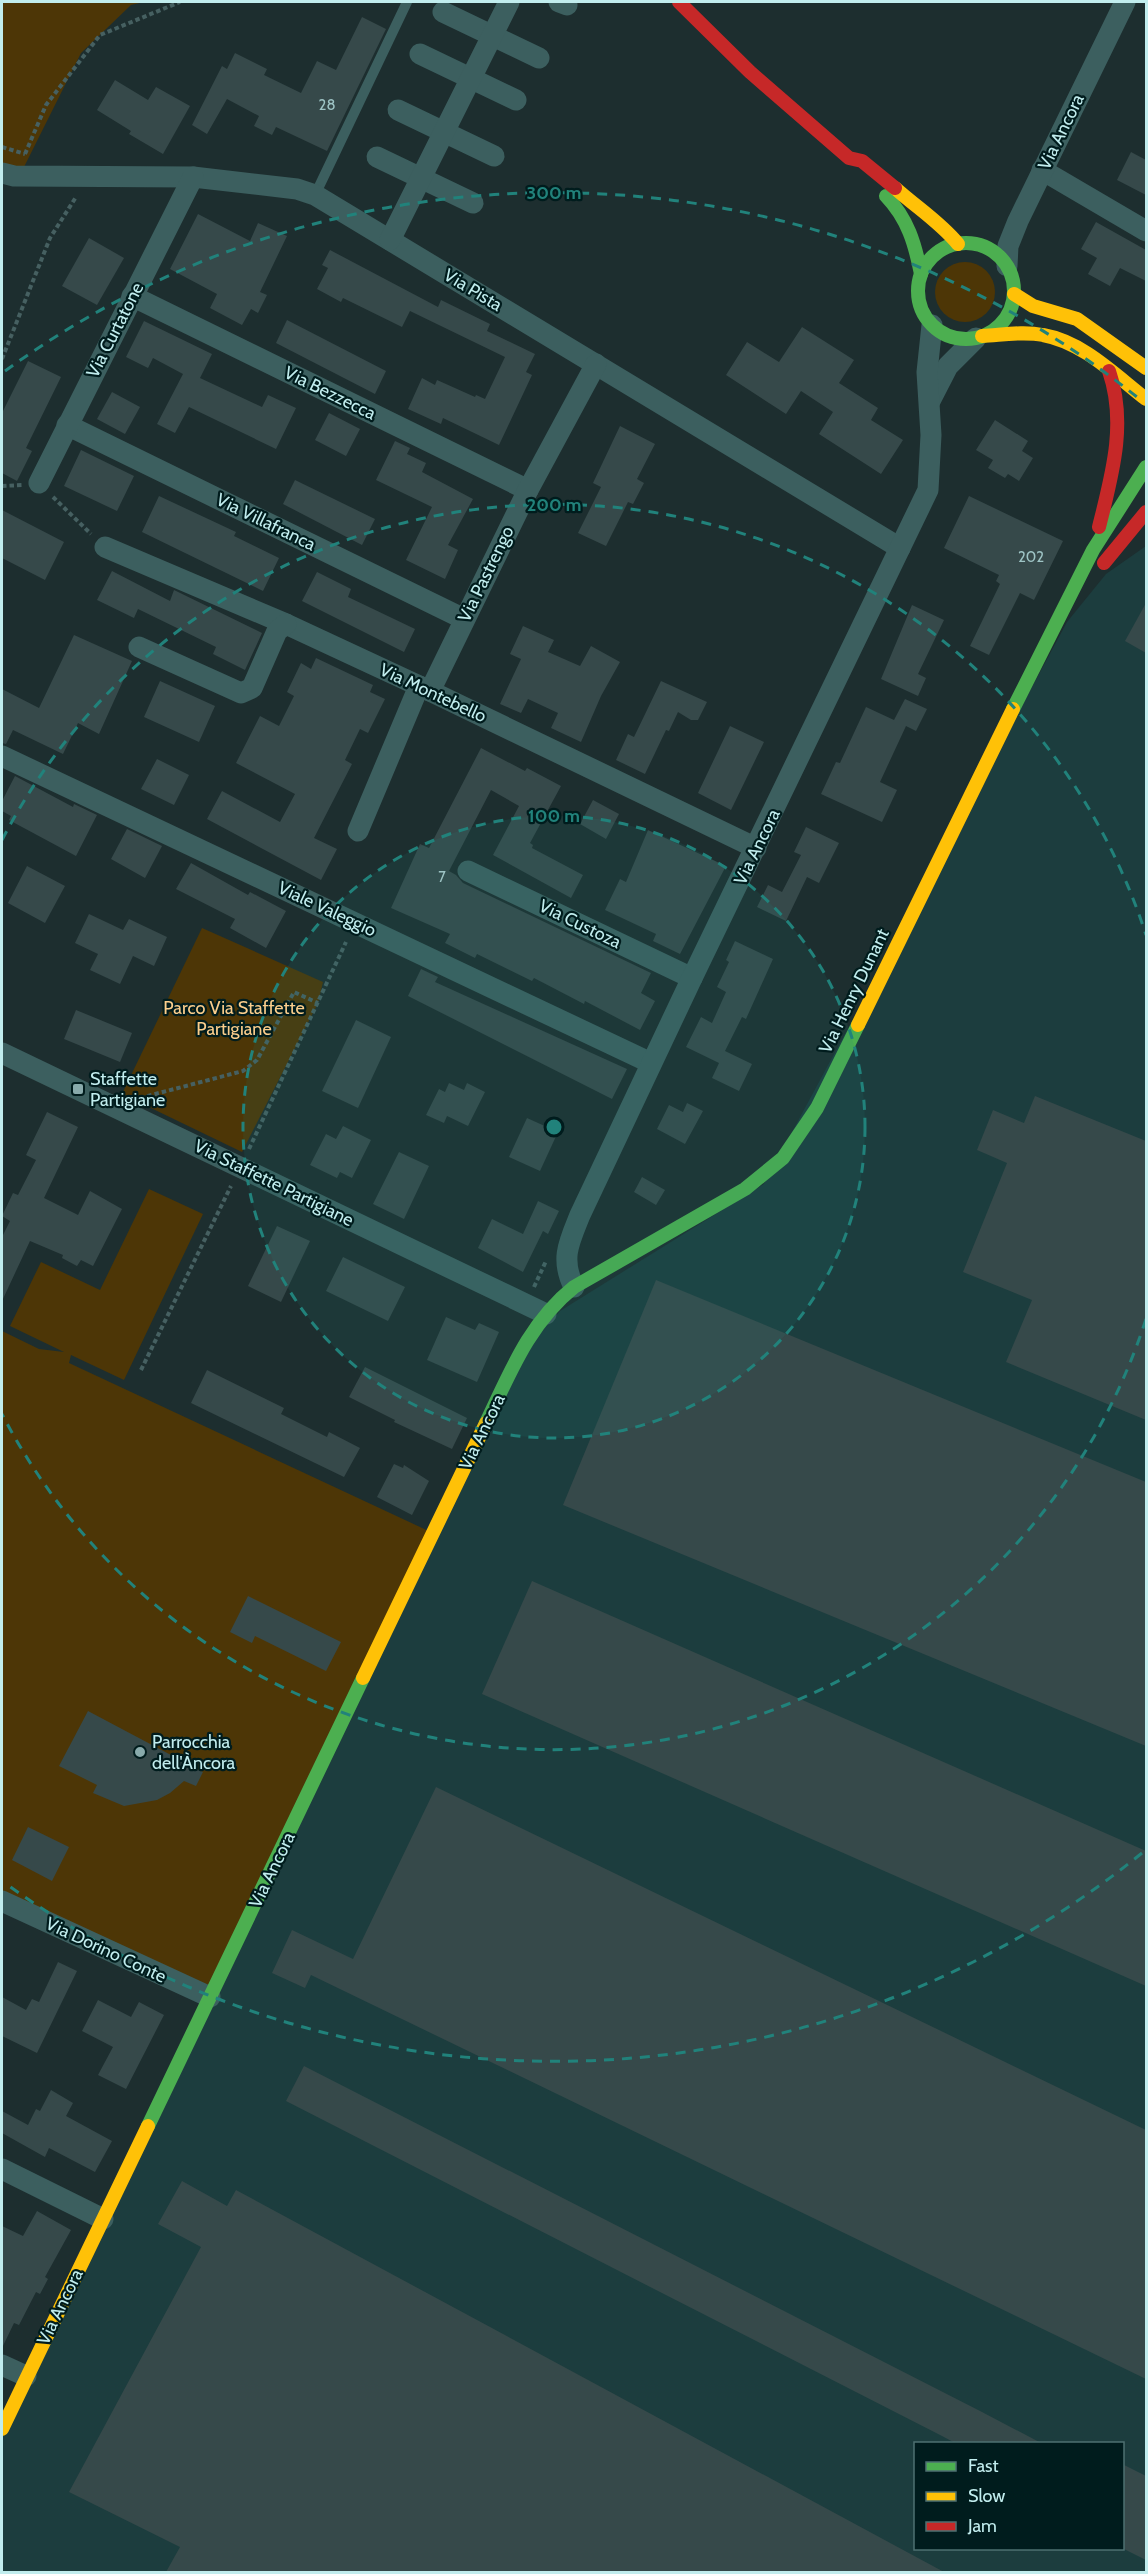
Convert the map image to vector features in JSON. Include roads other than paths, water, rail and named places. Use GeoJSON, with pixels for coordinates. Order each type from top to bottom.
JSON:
{"type":"FeatureCollection","features":[{"type":"Feature","properties":{"kind":"main road"},"geometry":{"type":"LineString","coordinates":[[679,2],[750,72],[849,158],[862,161],[887,180],[919,210],[945,228],[958,243]]}},
{"type":"Feature","properties":{"kind":"main road"},"geometry":{"type":"LineString","coordinates":[[849,158],[852,168],[898,207],[907,221],[921,274],[918,298],[923,313],[932,326],[952,337],[1029,333],[1052,336],[1089,356],[1146,399]]}},
{"type":"Feature","properties":{"kind":"main road"},"geometry":{"type":"LineString","coordinates":[[921,274],[932,257],[944,248],[958,243],[980,245],[993,251],[1007,266]]}},
{"type":"Feature","properties":{"kind":"main road","name":"Via Ancora"},"geometry":{"type":"LineString","coordinates":[[979,337],[1000,325],[1009,313],[1014,294],[1007,266]]}},
{"type":"Feature","properties":{"kind":"main road"},"geometry":{"type":"LineString","coordinates":[[1014,294],[1033,306],[1077,319],[1146,368]]}},
{"type":"Feature","properties":{"kind":"main road"},"geometry":{"type":"LineString","coordinates":[[1094,550],[1110,480],[1118,428],[1116,390],[1109,371]]}},
{"type":"Feature","properties":{"kind":"main road"},"geometry":{"type":"LineString","coordinates":[[1059,615],[1094,550],[1146,467]]}},
{"type":"Feature","properties":{"kind":"main road"},"geometry":{"type":"LineString","coordinates":[[1059,615],[1146,512]]}},
{"type":"Feature","properties":{"kind":"main road"},"geometry":{"type":"LineString","coordinates":[[1105,562],[1146,532]]}},
{"type":"Feature","properties":{"kind":"main road","name":"Via Henry Dunant"},"geometry":{"type":"LineString","coordinates":[[546,1314],[574,1287],[745,1189],[783,1158],[817,1108],[1059,615]]}},
{"type":"Feature","properties":{"kind":"main road","name":"Via Ancora"},"geometry":{"type":"LineString","coordinates":[[2,2429],[526,1340],[546,1314]]}},
{"type":"Feature","properties":{"kind":"street"},"geometry":{"type":"LineString","coordinates":[[390,240],[509,2]]}},
{"type":"Feature","properties":{"kind":"street","name":"Via Ancora"},"geometry":{"type":"LineString","coordinates":[[1007,266],[1008,246],[1042,170],[1125,2]]}},
{"type":"Feature","properties":{"kind":"street"},"geometry":{"type":"LineString","coordinates":[[443,12],[539,58]]}},
{"type":"Feature","properties":{"kind":"street"},"geometry":{"type":"LineString","coordinates":[[420,54],[516,100]]}},
{"type":"Feature","properties":{"kind":"street"},"geometry":{"type":"LineString","coordinates":[[398,110],[494,156]]}},
{"type":"Feature","properties":{"kind":"street"},"geometry":{"type":"LineString","coordinates":[[377,157],[473,203]]}},
{"type":"Feature","properties":{"kind":"street"},"geometry":{"type":"LineString","coordinates":[[1042,170],[1146,231]]}},
{"type":"Feature","properties":{"kind":"street","name":"Via Pista"},"geometry":{"type":"LineString","coordinates":[[2,173],[14,176],[193,177],[297,189],[315,195],[900,548]]}},
{"type":"Feature","properties":{"kind":"street","name":"Via Curtatone"},"geometry":{"type":"LineString","coordinates":[[39,483],[193,177]]}},
{"type":"Feature","properties":{"kind":"street","name":"Via Bezzecca"},"geometry":{"type":"LineString","coordinates":[[132,296],[528,490]]}},
{"type":"Feature","properties":{"kind":"street","name":"Via Ancora"},"geometry":{"type":"LineString","coordinates":[[574,1287],[568,1274],[567,1248],[651,1063],[928,490],[930,401],[927,372],[932,326]]}},
{"type":"Feature","properties":{"kind":"street","name":"Via Ancora"},"geometry":{"type":"LineString","coordinates":[[930,401],[948,366],[979,337]]}},
{"type":"Feature","properties":{"kind":"street","name":"Via Pastrengo"},"geometry":{"type":"LineString","coordinates":[[358,831],[424,689],[464,619],[528,490],[596,363]]}},
{"type":"Feature","properties":{"kind":"street","name":"Via Villafranca"},"geometry":{"type":"LineString","coordinates":[[67,425],[464,619]]}},
{"type":"Feature","properties":{"kind":"street","name":"Via Montebello"},"geometry":{"type":"LineString","coordinates":[[105,547],[286,624],[756,848]]}},
{"type":"Feature","properties":{"kind":"street"},"geometry":{"type":"LineString","coordinates":[[139,647],[241,693],[252,688],[278,631],[286,624]]}},
{"type":"Feature","properties":{"kind":"street","name":"Viale Valeggio"},"geometry":{"type":"LineString","coordinates":[[2,756],[651,1063]]}},
{"type":"Feature","properties":{"kind":"street","name":"Via Custoza"},"geometry":{"type":"LineString","coordinates":[[468,871],[692,978]]}},
{"type":"Feature","properties":{"kind":"street","name":"Via Staffette Partigiane"},"geometry":{"type":"LineString","coordinates":[[2,1053],[546,1314]]}},
{"type":"Feature","properties":{"kind":"street","name":"Via Dorino Conte"},"geometry":{"type":"LineString","coordinates":[[2,1901],[210,1997]]}},
{"type":"Feature","properties":{"kind":"street"},"geometry":{"type":"LineString","coordinates":[[2,2169],[103,2219]]}},
{"type":"Feature","properties":{"kind":"street"},"geometry":{"type":"LineString","coordinates":[[2,2365],[26,2376]]}},
{"type":"Feature","properties":{"kind":"lane"},"geometry":{"type":"LineString","coordinates":[[315,195],[407,2]]}},
{"type":"Feature","properties":{"kind":"place","name":"Staffette Partigiane"},"geometry":{"type":"Point","coordinates":[78,1089]}},
{"type":"Feature","properties":{"kind":"place","name":"Parrocchia dell'Àncora"},"geometry":{"type":"Point","coordinates":[140,1752]}},
{"type":"Feature","properties":{"kind":"park label","name":"Parco Via Staffette Partigiane"},"geometry":{"type":"Point","coordinates":[234,1018]}}]}
